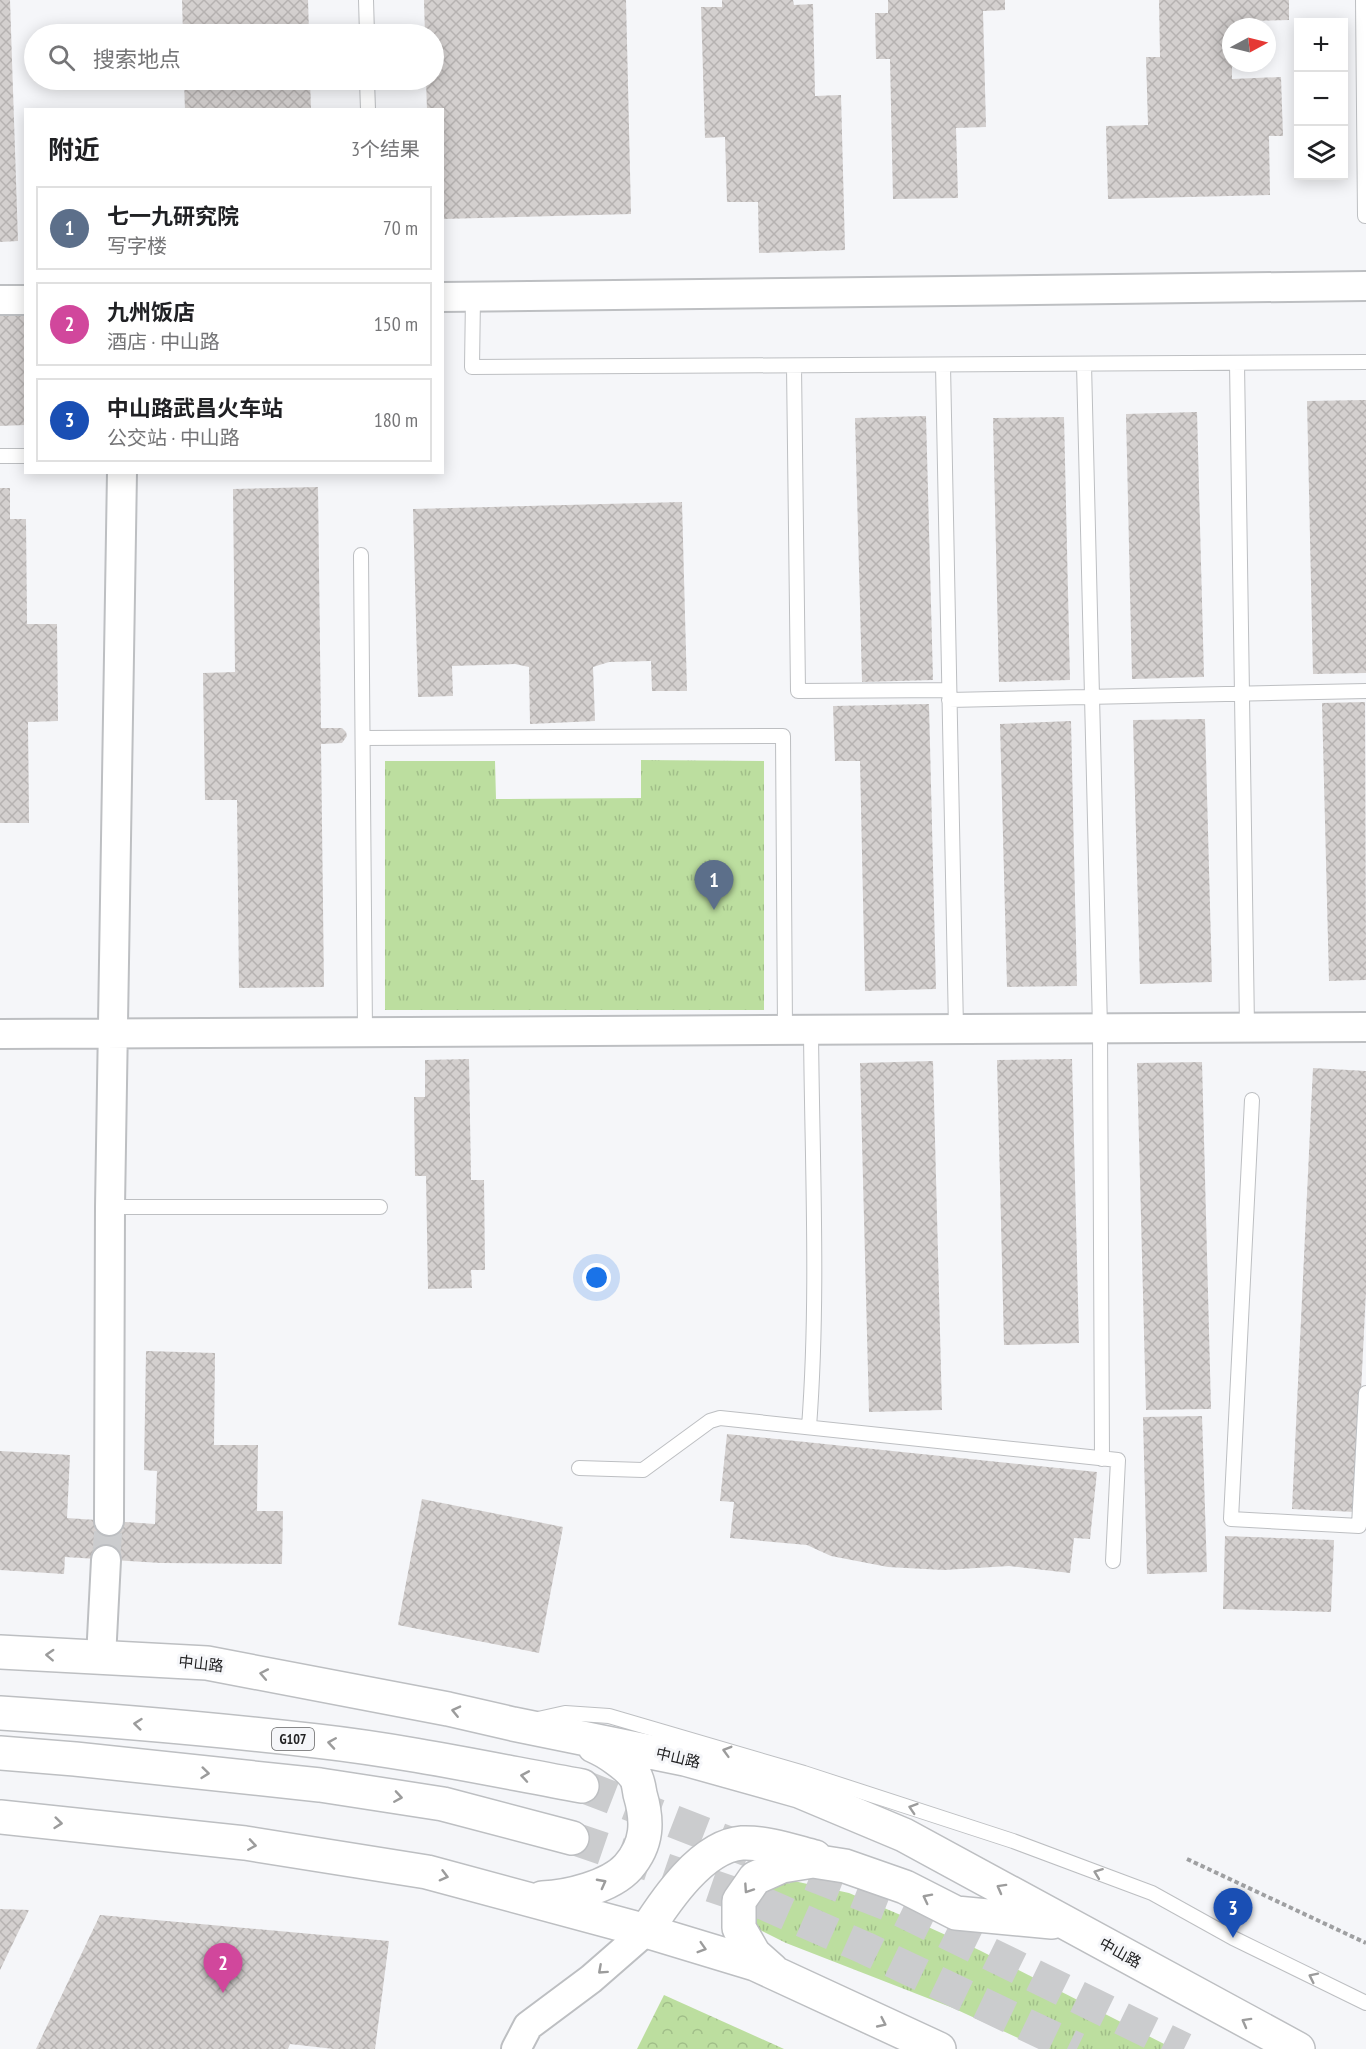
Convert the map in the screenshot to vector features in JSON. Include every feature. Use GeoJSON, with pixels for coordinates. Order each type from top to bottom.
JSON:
{"type":"FeatureCollection","features":[{"type":"Feature","properties":{"kind":"main road","name":"中山路"},"geometry":{"type":"LineString","coordinates":[[0,1652],[207,1663],[448,1709],[685,1759],[799,1791],[904,1835],[1298,2049]]}},
{"type":"Feature","properties":{"kind":"main road","name":"G107"},"geometry":{"type":"LineString","coordinates":[[0,1713],[319,1741],[582,1786]]}},
{"type":"Feature","properties":{"kind":"main road"},"geometry":{"type":"LineString","coordinates":[[525,1898],[559,1897],[598,1887],[627,1868],[645,1839],[646,1814],[635,1776],[606,1751],[573,1736]]}},
{"type":"Feature","properties":{"kind":"main road"},"geometry":{"type":"LineString","coordinates":[[0,1753],[320,1785],[443,1804],[572,1838]]}},
{"type":"Feature","properties":{"kind":"main road"},"geometry":{"type":"LineString","coordinates":[[0,1817],[245,1844],[427,1872],[646,1931],[755,1964],[939,2049]]}},
{"type":"Feature","properties":{"kind":"main road"},"geometry":{"type":"LineString","coordinates":[[646,1931],[669,1896],[695,1869],[725,1846],[743,1843],[772,1846],[845,1866],[905,1887],[956,1913],[1066,1924]]}},
{"type":"Feature","properties":{"kind":"main road"},"geometry":{"type":"LineString","coordinates":[[776,1974],[754,1954],[739,1928],[739,1901],[755,1878],[782,1866],[813,1861],[845,1866]]}},
{"type":"Feature","properties":{"kind":"street"},"geometry":{"type":"LineString","coordinates":[[444,297],[1366,286]]}},
{"type":"Feature","properties":{"kind":"street"},"geometry":{"type":"LineString","coordinates":[[0,300],[24,300]]}},
{"type":"Feature","properties":{"kind":"street"},"geometry":{"type":"LineString","coordinates":[[108,1521],[110,1207],[122,474]]}},
{"type":"Feature","properties":{"kind":"street"},"geometry":{"type":"LineString","coordinates":[[0,1034],[1366,1028]]}},
{"type":"Feature","properties":{"kind":"street"},"geometry":{"type":"LineString","coordinates":[[101,1658],[106,1560]]}},
{"type":"Feature","properties":{"kind":"street"},"geometry":{"type":"LineString","coordinates":[[516,2049],[528,2026],[591,1979],[646,1931]]}},
{"type":"Feature","properties":{"kind":"lane"},"geometry":{"type":"LineString","coordinates":[[366,0],[367,24]]}},
{"type":"Feature","properties":{"kind":"lane"},"geometry":{"type":"LineString","coordinates":[[1363,0],[1365,216]]}},
{"type":"Feature","properties":{"kind":"lane"},"geometry":{"type":"LineString","coordinates":[[367,90],[368,108]]}},
{"type":"Feature","properties":{"kind":"lane"},"geometry":{"type":"LineString","coordinates":[[473,297],[472,367],[1366,362]]}},
{"type":"Feature","properties":{"kind":"lane"},"geometry":{"type":"LineString","coordinates":[[1237,363],[1247,1027]]}},
{"type":"Feature","properties":{"kind":"lane"},"geometry":{"type":"LineString","coordinates":[[1084,364],[1100,1028],[1102,1459]]}},
{"type":"Feature","properties":{"kind":"lane"},"geometry":{"type":"LineString","coordinates":[[942,365],[956,1029]]}},
{"type":"Feature","properties":{"kind":"lane"},"geometry":{"type":"LineString","coordinates":[[794,366],[798,692],[1092,697],[1366,691]]}},
{"type":"Feature","properties":{"kind":"lane"},"geometry":{"type":"LineString","coordinates":[[0,456],[24,456]]}},
{"type":"Feature","properties":{"kind":"lane"},"geometry":{"type":"LineString","coordinates":[[361,555],[365,1033]]}},
{"type":"Feature","properties":{"kind":"lane"},"geometry":{"type":"LineString","coordinates":[[363,738],[783,736],[814,1301],[813,1383],[809,1427]]}},
{"type":"Feature","properties":{"kind":"lane"},"geometry":{"type":"LineString","coordinates":[[1252,1100],[1231,1519],[1359,1526],[1366,1393]]}},
{"type":"Feature","properties":{"kind":"lane"},"geometry":{"type":"LineString","coordinates":[[110,1207],[380,1207]]}},
{"type":"Feature","properties":{"kind":"lane"},"geometry":{"type":"LineString","coordinates":[[579,1468],[644,1470],[710,1421],[720,1418],[1118,1460],[1113,1561]]}},
{"type":"Feature","properties":{"kind":"lane"},"geometry":{"type":"LineString","coordinates":[[513,1724],[565,1713],[609,1716],[804,1773],[1002,1837],[1152,1893],[1233,1938],[1366,2002]]}},
{"type":"Feature","properties":{"kind":"path"},"geometry":{"type":"LineString","coordinates":[[1186,1859],[1366,1943]]}},
{"type":"Feature","properties":{"kind":"green space"},"geometry":{"type":"Polygon","coordinates":[[[641,760],[764,761],[764,1010],[385,1010],[385,761],[495,761],[496,799],[641,798],[641,760]]]}},
{"type":"Feature","properties":{"kind":"green space"},"geometry":{"type":"Polygon","coordinates":[[[780,1878],[849,1893],[917,1922],[979,1950],[1174,2049],[1042,2049],[953,2008],[786,1943],[756,1928],[758,1898],[780,1878]]]}},
{"type":"Feature","properties":{"kind":"green space"},"geometry":{"type":"Polygon","coordinates":[[[664,1995],[784,2049],[637,2049],[664,1995]]]}},
{"type":"Feature","properties":{"kind":"building"},"geometry":{"type":"Polygon","coordinates":[[[0,0],[10,0],[18,241],[0,242],[0,0]]]}},
{"type":"Feature","properties":{"kind":"building"},"geometry":{"type":"Polygon","coordinates":[[[182,0],[308,0],[309,24],[183,24],[182,0]]]}},
{"type":"Feature","properties":{"kind":"building"},"geometry":{"type":"Polygon","coordinates":[[[424,0],[626,0],[631,214],[444,219],[444,108],[427,108],[426,90],[444,90],[444,24],[425,24],[424,0]]]}},
{"type":"Feature","properties":{"kind":"building"},"geometry":{"type":"Polygon","coordinates":[[[722,0],[793,0],[794,5],[813,4],[815,96],[841,95],[845,250],[759,253],[758,202],[727,202],[725,137],[705,138],[701,7],[722,7],[722,0]]]}},
{"type":"Feature","properties":{"kind":"building"},"geometry":{"type":"Polygon","coordinates":[[[888,0],[1005,0],[1005,10],[983,11],[986,127],[956,128],[958,198],[893,199],[890,59],[876,59],[875,13],[888,13],[888,0]]]}},
{"type":"Feature","properties":{"kind":"building"},"geometry":{"type":"Polygon","coordinates":[[[1159,0],[1289,0],[1289,20],[1222,18],[1222,72],[1232,72],[1232,79],[1281,77],[1283,136],[1269,136],[1270,195],[1108,199],[1106,126],[1148,125],[1146,57],[1160,57],[1159,0]]]}},
{"type":"Feature","properties":{"kind":"building"},"geometry":{"type":"Polygon","coordinates":[[[184,90],[310,90],[311,108],[185,108],[184,90]]]}},
{"type":"Feature","properties":{"kind":"building"},"geometry":{"type":"Polygon","coordinates":[[[0,314],[24,314],[24,425],[0,426],[0,314]]]}},
{"type":"Feature","properties":{"kind":"building"},"geometry":{"type":"Polygon","coordinates":[[[1366,400],[1366,673],[1313,674],[1307,401],[1366,400]]]}},
{"type":"Feature","properties":{"kind":"building"},"geometry":{"type":"Polygon","coordinates":[[[1197,412],[1204,677],[1132,679],[1126,414],[1197,412]]]}},
{"type":"Feature","properties":{"kind":"building"},"geometry":{"type":"Polygon","coordinates":[[[926,416],[933,680],[862,682],[855,418],[926,416]]]}},
{"type":"Feature","properties":{"kind":"building"},"geometry":{"type":"Polygon","coordinates":[[[1064,417],[1070,680],[999,682],[993,418],[1064,417]]]}},
{"type":"Feature","properties":{"kind":"building"},"geometry":{"type":"Polygon","coordinates":[[[318,487],[321,728],[342,728],[347,736],[342,743],[321,744],[324,987],[239,988],[237,800],[205,800],[203,673],[235,672],[233,489],[318,487]]]}},
{"type":"Feature","properties":{"kind":"building"},"geometry":{"type":"Polygon","coordinates":[[[0,488],[10,488],[10,519],[26,519],[27,624],[57,624],[58,721],[28,722],[29,823],[0,823],[0,488]]]}},
{"type":"Feature","properties":{"kind":"building"},"geometry":{"type":"Polygon","coordinates":[[[682,502],[687,691],[652,691],[651,661],[609,662],[593,667],[595,721],[530,724],[529,667],[515,664],[452,666],[453,696],[418,697],[413,509],[682,502]]]}},
{"type":"Feature","properties":{"kind":"building"},"geometry":{"type":"Polygon","coordinates":[[[1365,702],[1366,980],[1329,981],[1322,703],[1365,702]]]}},
{"type":"Feature","properties":{"kind":"building"},"geometry":{"type":"Polygon","coordinates":[[[929,704],[936,989],[865,991],[860,761],[835,761],[833,706],[929,704]]]}},
{"type":"Feature","properties":{"kind":"building"},"geometry":{"type":"Polygon","coordinates":[[[1205,719],[1212,982],[1140,984],[1133,720],[1205,719]]]}},
{"type":"Feature","properties":{"kind":"building"},"geometry":{"type":"Polygon","coordinates":[[[1071,721],[1077,986],[1007,987],[1000,724],[1071,721]]]}},
{"type":"Feature","properties":{"kind":"building"},"geometry":{"type":"Polygon","coordinates":[[[469,1059],[471,1180],[484,1180],[485,1270],[471,1270],[472,1288],[428,1289],[426,1176],[415,1176],[414,1097],[425,1097],[425,1060],[469,1059]]]}},
{"type":"Feature","properties":{"kind":"building"},"geometry":{"type":"Polygon","coordinates":[[[1072,1059],[1079,1343],[1004,1345],[997,1060],[1072,1059]]]}},
{"type":"Feature","properties":{"kind":"building"},"geometry":{"type":"Polygon","coordinates":[[[933,1061],[942,1410],[869,1412],[860,1063],[933,1061]]]}},
{"type":"Feature","properties":{"kind":"building"},"geometry":{"type":"Polygon","coordinates":[[[1202,1062],[1211,1409],[1146,1410],[1137,1063],[1202,1062]]]}},
{"type":"Feature","properties":{"kind":"building"},"geometry":{"type":"Polygon","coordinates":[[[1313,1068],[1366,1071],[1366,1291],[1355,1512],[1292,1509],[1313,1068]]]}},
{"type":"Feature","properties":{"kind":"building"},"geometry":{"type":"Polygon","coordinates":[[[146,1351],[215,1353],[214,1445],[258,1445],[257,1511],[283,1511],[282,1564],[161,1563],[65,1557],[64,1574],[0,1570],[0,1451],[70,1455],[67,1518],[155,1524],[157,1471],[144,1470],[146,1351]]]}},
{"type":"Feature","properties":{"kind":"building"},"geometry":{"type":"Polygon","coordinates":[[[1202,1416],[1207,1572],[1147,1574],[1143,1417],[1202,1416]]]}},
{"type":"Feature","properties":{"kind":"building"},"geometry":{"type":"Polygon","coordinates":[[[727,1434],[1097,1472],[1090,1539],[1074,1538],[1070,1573],[1009,1566],[944,1570],[888,1567],[831,1556],[807,1545],[730,1538],[734,1502],[720,1501],[727,1434]]]}},
{"type":"Feature","properties":{"kind":"building"},"geometry":{"type":"Polygon","coordinates":[[[422,1499],[563,1527],[539,1653],[398,1625],[422,1499]]]}},
{"type":"Feature","properties":{"kind":"building"},"geometry":{"type":"Polygon","coordinates":[[[1225,1536],[1334,1540],[1331,1612],[1223,1609],[1225,1536]]]}},
{"type":"Feature","properties":{"kind":"building"},"geometry":{"type":"Polygon","coordinates":[[[0,1909],[29,1910],[0,1970],[0,1909]]]}},
{"type":"Feature","properties":{"kind":"building"},"geometry":{"type":"Polygon","coordinates":[[[100,1915],[389,1941],[375,2049],[334,2049],[290,2044],[288,2049],[36,2049],[100,1915]]]}},
{"type":"Feature","properties":{"kind":"tunnel"},"geometry":{"type":"LineString","coordinates":[[106,1560],[109,1521]]}},
{"type":"Feature","properties":{"kind":"tunnel"},"geometry":{"type":"LineString","coordinates":[[582,1786],[892,1906],[1184,2049]]}},
{"type":"Feature","properties":{"kind":"tunnel"},"geometry":{"type":"LineString","coordinates":[[572,1838],[765,1904],[865,1948],[1077,2049]]}},
{"type":"Feature","properties":{"kind":"place","name":"七一九研究院"},"geometry":{"type":"Point","coordinates":[714,910]}},
{"type":"Feature","properties":{"kind":"place","name":"中山路武昌火车站"},"geometry":{"type":"Point","coordinates":[1233,1938]}},
{"type":"Feature","properties":{"kind":"place","name":"九州饭店"},"geometry":{"type":"Point","coordinates":[223,1993]}}]}
